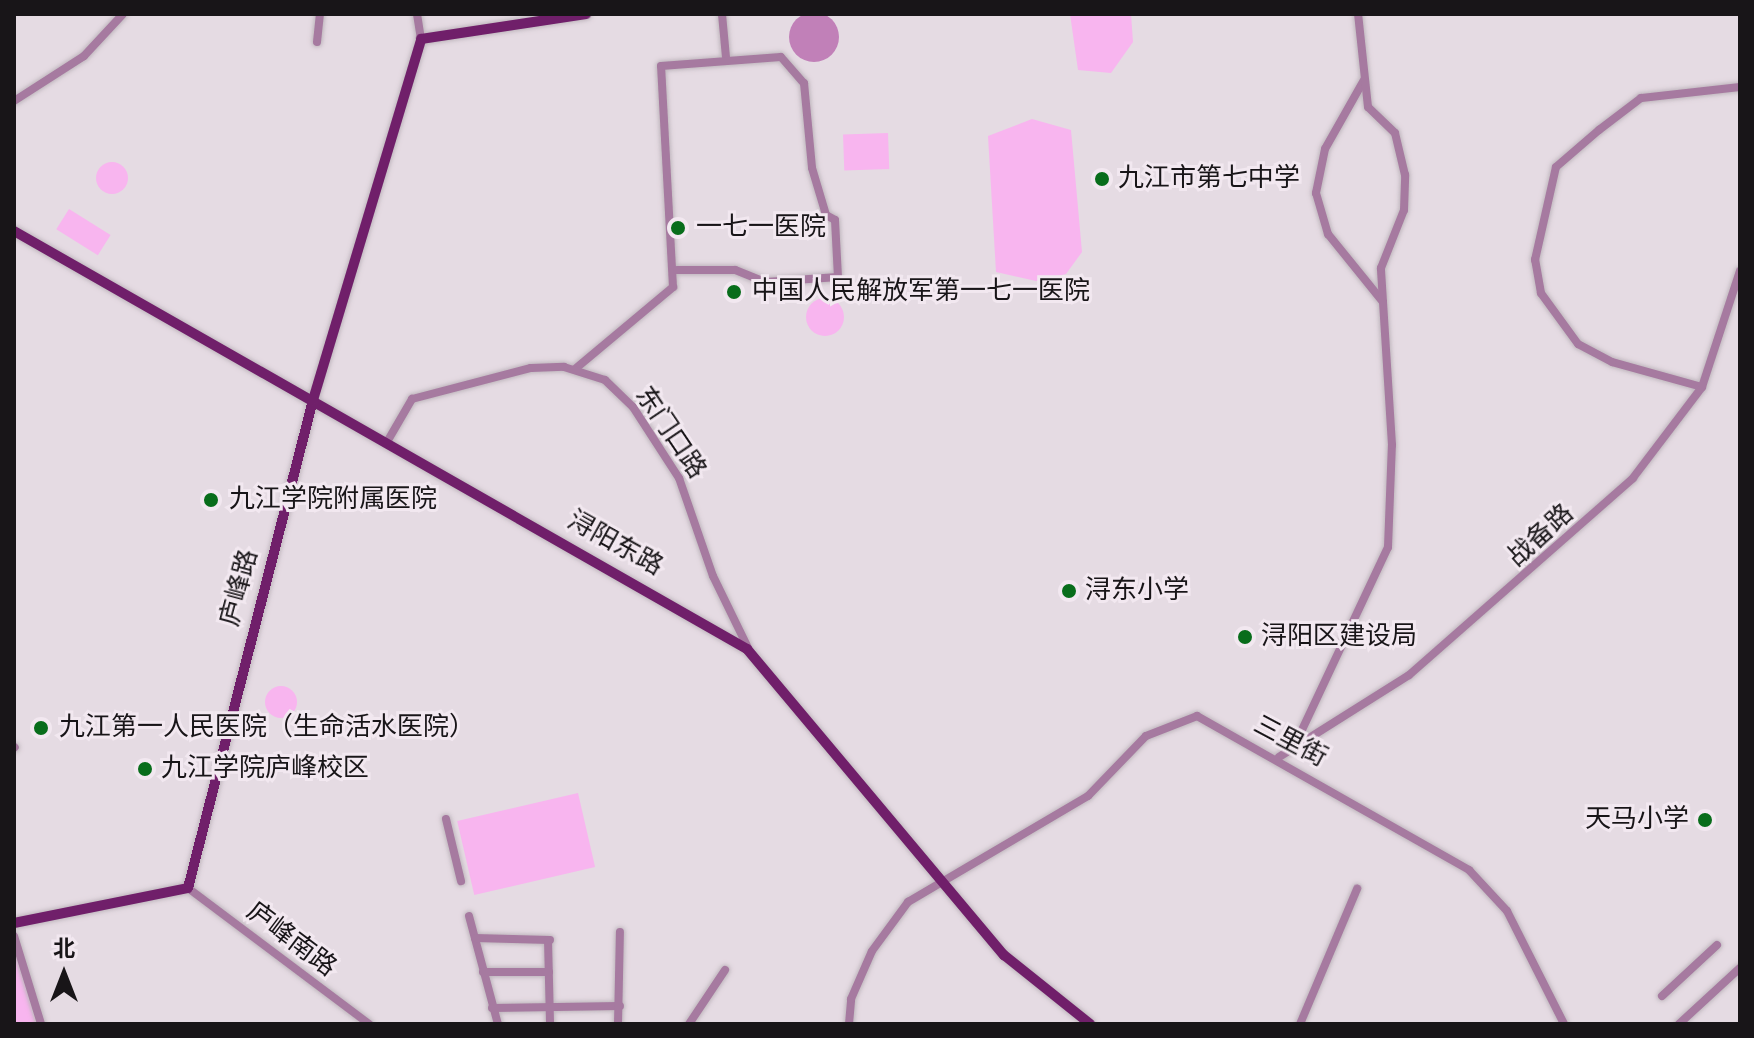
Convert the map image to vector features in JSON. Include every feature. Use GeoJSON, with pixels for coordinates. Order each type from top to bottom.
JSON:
{"type":"FeatureCollection","features":[{"type":"Feature","properties":{"kind":"main road"},"geometry":{"type":"LineString","coordinates":[[421,39],[586,14]]}},
{"type":"Feature","properties":{"kind":"main road","name":"庐峰路"},"geometry":{"type":"LineString","coordinates":[[188,888],[313,400],[421,39]]}},
{"type":"Feature","properties":{"kind":"main road","name":"浔阳东路"},"geometry":{"type":"LineString","coordinates":[[14,231],[387,442],[751,654],[1004,955],[1090,1024]]}},
{"type":"Feature","properties":{"kind":"main road"},"geometry":{"type":"LineString","coordinates":[[14,923],[188,888]]}},
{"type":"Feature","properties":{"kind":"street"},"geometry":{"type":"LineString","coordinates":[[14,101],[84,56],[123,14]]}},
{"type":"Feature","properties":{"kind":"street"},"geometry":{"type":"LineString","coordinates":[[317,42],[320,14]]}},
{"type":"Feature","properties":{"kind":"street"},"geometry":{"type":"LineString","coordinates":[[417,14],[421,39]]}},
{"type":"Feature","properties":{"kind":"street"},"geometry":{"type":"LineString","coordinates":[[722,14],[726,57]]}},
{"type":"Feature","properties":{"kind":"street"},"geometry":{"type":"LineString","coordinates":[[1293,749],[1384,567],[1392,445],[1381,268],[1404,210],[1405,175],[1395,133],[1368,107],[1358,14]]}},
{"type":"Feature","properties":{"kind":"street"},"geometry":{"type":"LineString","coordinates":[[575,369],[664,299],[677,270],[658,76],[670,62],[726,57],[781,57],[804,83],[812,168],[826,215],[835,220],[838,277],[765,282],[735,270],[677,270]]}},
{"type":"Feature","properties":{"kind":"street"},"geometry":{"type":"LineString","coordinates":[[1364,79],[1317,169],[1316,193],[1328,234],[1383,302]]}},
{"type":"Feature","properties":{"kind":"street"},"geometry":{"type":"LineString","coordinates":[[1702,387],[1612,362],[1578,344],[1541,293],[1535,260],[1556,167],[1599,130],[1641,98],[1740,87]]}},
{"type":"Feature","properties":{"kind":"street","name":"战备路"},"geometry":{"type":"LineString","coordinates":[[1279,757],[1409,675],[1549,558],[1652,457],[1702,387],[1740,271]]}},
{"type":"Feature","properties":{"kind":"street","name":"东门口路"},"geometry":{"type":"LineString","coordinates":[[387,442],[412,399],[531,368],[575,369],[620,392],[679,478],[713,576],[751,654]]}},
{"type":"Feature","properties":{"kind":"street","name":"三里街"},"geometry":{"type":"LineString","coordinates":[[849,1024],[851,999],[888,925],[943,879],[1088,796],[1146,736],[1174,722],[1197,716],[1279,757],[1427,841],[1485,886],[1507,911],[1564,1024]]}},
{"type":"Feature","properties":{"kind":"street"},"geometry":{"type":"LineString","coordinates":[[446,819],[461,881]]}},
{"type":"Feature","properties":{"kind":"street","name":"庐峰南路"},"geometry":{"type":"LineString","coordinates":[[188,888],[369,1024]]}},
{"type":"Feature","properties":{"kind":"street"},"geometry":{"type":"LineString","coordinates":[[1300,1024],[1357,889]]}},
{"type":"Feature","properties":{"kind":"street"},"geometry":{"type":"LineString","coordinates":[[469,916],[498,1024]]}},
{"type":"Feature","properties":{"kind":"street"},"geometry":{"type":"LineString","coordinates":[[618,1024],[620,932]]}},
{"type":"Feature","properties":{"kind":"street"},"geometry":{"type":"LineString","coordinates":[[14,936],[41,1024]]}},
{"type":"Feature","properties":{"kind":"street"},"geometry":{"type":"LineString","coordinates":[[475,938],[550,940],[550,1024]]}},
{"type":"Feature","properties":{"kind":"street"},"geometry":{"type":"LineString","coordinates":[[1662,996],[1717,945]]}},
{"type":"Feature","properties":{"kind":"street"},"geometry":{"type":"LineString","coordinates":[[1679,1024],[1740,968]]}},
{"type":"Feature","properties":{"kind":"street"},"geometry":{"type":"LineString","coordinates":[[689,1024],[725,970]]}},
{"type":"Feature","properties":{"kind":"street"},"geometry":{"type":"LineString","coordinates":[[483,972],[549,972]]}},
{"type":"Feature","properties":{"kind":"street"},"geometry":{"type":"LineString","coordinates":[[492,1008],[620,1006]]}},
{"type":"Feature","properties":{"kind":"shaded area"},"geometry":{"type":"Polygon","coordinates":[[[814,12],[832,19],[839,37],[832,55],[814,62],[796,55],[789,37],[796,19],[814,12]]]}},
{"type":"Feature","properties":{"kind":"shaded area"},"geometry":{"type":"Polygon","coordinates":[[[1070,14],[1131,14],[1133,42],[1111,73],[1078,70],[1070,14]]]}},
{"type":"Feature","properties":{"kind":"shaded area"},"geometry":{"type":"Polygon","coordinates":[[[1032,119],[1071,130],[1082,252],[1066,274],[1036,281],[996,272],[988,136],[1032,119]]]}},
{"type":"Feature","properties":{"kind":"shaded area"},"geometry":{"type":"Polygon","coordinates":[[[888,133],[889,169],[844,171],[843,135],[888,133]]]}},
{"type":"Feature","properties":{"kind":"shaded area"},"geometry":{"type":"Polygon","coordinates":[[[112,162],[123,167],[128,178],[123,189],[112,194],[101,189],[96,178],[101,167],[112,162]]]}},
{"type":"Feature","properties":{"kind":"shaded area"},"geometry":{"type":"Polygon","coordinates":[[[69,209],[111,235],[98,255],[56,229],[69,209]]]}},
{"type":"Feature","properties":{"kind":"shaded area"},"geometry":{"type":"Polygon","coordinates":[[[825,298],[839,303],[844,317],[839,331],[825,336],[811,331],[806,317],[811,303],[825,298]]]}},
{"type":"Feature","properties":{"kind":"shaded area"},"geometry":{"type":"Polygon","coordinates":[[[281,686],[292,691],[297,702],[292,713],[281,718],[270,713],[265,702],[270,691],[281,686]]]}},
{"type":"Feature","properties":{"kind":"shaded area"},"geometry":{"type":"Polygon","coordinates":[[[578,793],[595,867],[474,895],[457,821],[578,793]]]}},
{"type":"Feature","properties":{"kind":"shaded area"},"geometry":{"type":"Polygon","coordinates":[[[14,949],[36,1024],[14,1024],[14,949]]]}},
{"type":"Feature","properties":{"kind":"place","name":"九江市第七中学"},"geometry":{"type":"Point","coordinates":[1102,179]}},
{"type":"Feature","properties":{"kind":"place","name":"一七一医院"},"geometry":{"type":"Point","coordinates":[678,228]}},
{"type":"Feature","properties":{"kind":"place","name":"中国人民解放军第一七一医院"},"geometry":{"type":"Point","coordinates":[734,292]}},
{"type":"Feature","properties":{"kind":"place","name":"九江学院附属医院"},"geometry":{"type":"Point","coordinates":[211,500]}},
{"type":"Feature","properties":{"kind":"place","name":"浔东小学"},"geometry":{"type":"Point","coordinates":[1069,591]}},
{"type":"Feature","properties":{"kind":"place","name":"浔阳区建设局"},"geometry":{"type":"Point","coordinates":[1245,637]}},
{"type":"Feature","properties":{"kind":"place","name":"九江第一人民医院（生命活水医院）"},"geometry":{"type":"Point","coordinates":[41,728]}},
{"type":"Feature","properties":{"kind":"place","name":"九江学院庐峰校区"},"geometry":{"type":"Point","coordinates":[145,769]}},
{"type":"Feature","properties":{"kind":"place","name":"天马小学"},"geometry":{"type":"Point","coordinates":[1705,820]}}]}
